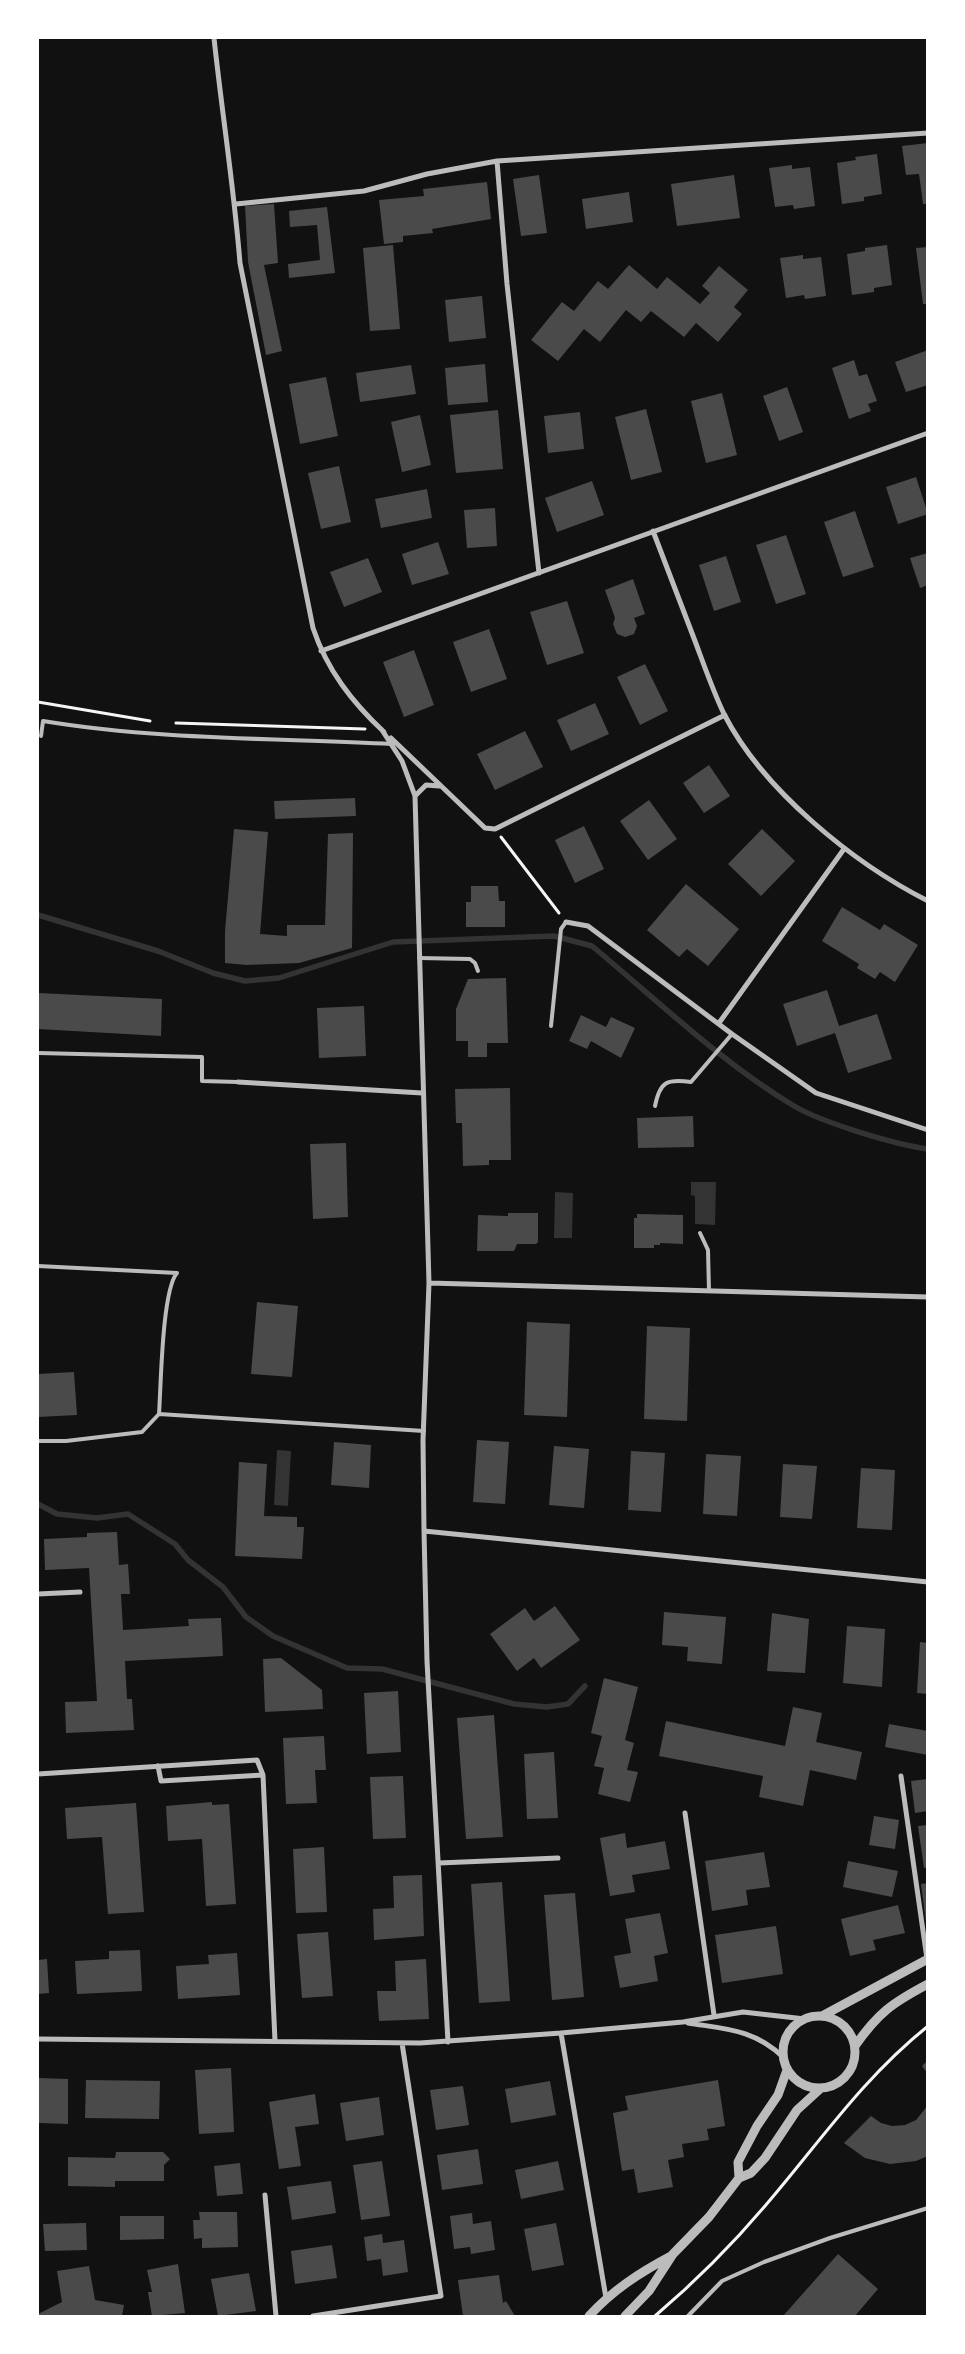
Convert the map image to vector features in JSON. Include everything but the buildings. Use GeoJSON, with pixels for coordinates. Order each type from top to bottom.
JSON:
{"type":"FeatureCollection","features":[{"type":"Feature","properties":{"kind":"street"},"geometry":{"type":"LineString","coordinates":[[214,38],[227,156],[236,204],[240,263],[314,628],[321,651],[358,708],[485,828],[495,830],[725,715]]}},
{"type":"Feature","properties":{"kind":"street"},"geometry":{"type":"LineString","coordinates":[[236,204],[364,191],[427,174],[497,161],[928,133]]}},
{"type":"Feature","properties":{"kind":"street"},"geometry":{"type":"LineString","coordinates":[[497,161],[507,284],[539,573]]}},
{"type":"Feature","properties":{"kind":"street"},"geometry":{"type":"LineString","coordinates":[[321,651],[928,433]]}},
{"type":"Feature","properties":{"kind":"street"},"geometry":{"type":"LineString","coordinates":[[653,531],[725,715],[758,764],[795,805],[844,849],[899,887],[928,901]]}},
{"type":"Feature","properties":{"kind":"street"},"geometry":{"type":"LineString","coordinates":[[382,730],[409,775],[415,796],[428,1283],[424,1431],[427,1661],[448,2042]]}},
{"type":"Feature","properties":{"kind":"street"},"geometry":{"type":"LineString","coordinates":[[415,796],[426,785],[441,786]]}},
{"type":"Feature","properties":{"kind":"street"},"geometry":{"type":"LineString","coordinates":[[719,1023],[844,849]]}},
{"type":"Feature","properties":{"kind":"street"},"geometry":{"type":"LineString","coordinates":[[566,922],[588,926],[732,1034],[816,1093],[928,1130]]}},
{"type":"Feature","properties":{"kind":"street"},"geometry":{"type":"LineString","coordinates":[[238,1082],[422,1093]]}},
{"type":"Feature","properties":{"kind":"street"},"geometry":{"type":"LineString","coordinates":[[428,1283],[928,1297]]}},
{"type":"Feature","properties":{"kind":"street"},"geometry":{"type":"LineString","coordinates":[[424,1531],[928,1582]]}},
{"type":"Feature","properties":{"kind":"street"},"geometry":{"type":"LineString","coordinates":[[38,1594],[80,1592]]}},
{"type":"Feature","properties":{"kind":"street"},"geometry":{"type":"LineString","coordinates":[[38,1774],[257,1760],[263,1775],[276,2041]]}},
{"type":"Feature","properties":{"kind":"street"},"geometry":{"type":"LineString","coordinates":[[158,1766],[161,1781],[263,1775]]}},
{"type":"Feature","properties":{"kind":"street"},"geometry":{"type":"LineString","coordinates":[[820,2089],[805,2086],[787,2070],[782,2049],[788,2034],[798,2022],[822,2016],[927,1959],[901,1776]]}},
{"type":"Feature","properties":{"kind":"street"},"geometry":{"type":"LineString","coordinates":[[685,1814],[714,2016]]}},
{"type":"Feature","properties":{"kind":"street"},"geometry":{"type":"LineString","coordinates":[[439,1864],[558,1858]]}},
{"type":"Feature","properties":{"kind":"street"},"geometry":{"type":"LineString","coordinates":[[854,2046],[875,2018],[885,2009],[928,1984]]}},
{"type":"Feature","properties":{"kind":"street"},"geometry":{"type":"LineString","coordinates":[[38,2039],[448,2042],[683,2022],[743,2012],[805,2019]]}},
{"type":"Feature","properties":{"kind":"street"},"geometry":{"type":"LineString","coordinates":[[624,2316],[649,2291],[673,2254],[708,2217],[739,2178],[751,2173],[797,2110],[820,2089],[837,2084],[850,2072],[854,2063],[854,2046],[848,2031],[837,2020],[822,2016]]}},
{"type":"Feature","properties":{"kind":"street"},"geometry":{"type":"LineString","coordinates":[[683,2022],[748,2034],[764,2041],[783,2057]]}},
{"type":"Feature","properties":{"kind":"street"},"geometry":{"type":"LineString","coordinates":[[561,2033],[606,2298]]}},
{"type":"Feature","properties":{"kind":"street"},"geometry":{"type":"LineString","coordinates":[[313,2316],[441,2296],[402,2043]]}},
{"type":"Feature","properties":{"kind":"street"},"geometry":{"type":"LineString","coordinates":[[739,2178],[738,2162],[757,2126],[778,2095],[787,2070]]}},
{"type":"Feature","properties":{"kind":"street"},"geometry":{"type":"LineString","coordinates":[[265,2195],[276,2316]]}},
{"type":"Feature","properties":{"kind":"street"},"geometry":{"type":"LineString","coordinates":[[589,2316],[606,2298],[635,2275],[673,2254]]}},
{"type":"Feature","properties":{"kind":"lane"},"geometry":{"type":"LineString","coordinates":[[41,736],[43,721],[85,728],[155,734],[392,744]]}},
{"type":"Feature","properties":{"kind":"lane"},"geometry":{"type":"LineString","coordinates":[[551,1026],[560,929],[566,922]]}},
{"type":"Feature","properties":{"kind":"lane"},"geometry":{"type":"LineString","coordinates":[[420,958],[470,959],[478,971]]}},
{"type":"Feature","properties":{"kind":"lane"},"geometry":{"type":"LineString","coordinates":[[655,1106],[658,1091],[664,1085],[672,1080],[691,1082],[732,1034]]}},
{"type":"Feature","properties":{"kind":"lane"},"geometry":{"type":"LineString","coordinates":[[38,1053],[202,1057],[202,1081],[238,1082]]}},
{"type":"Feature","properties":{"kind":"lane"},"geometry":{"type":"LineString","coordinates":[[700,1233],[708,1250],[709,1291]]}},
{"type":"Feature","properties":{"kind":"lane"},"geometry":{"type":"LineString","coordinates":[[38,1266],[177,1273],[171,1280],[168,1301],[159,1414],[142,1432],[66,1441],[38,1442]]}},
{"type":"Feature","properties":{"kind":"lane"},"geometry":{"type":"LineString","coordinates":[[159,1414],[424,1431]]}},
{"type":"Feature","properties":{"kind":"lane"},"geometry":{"type":"LineString","coordinates":[[688,2316],[722,2281],[764,2262],[830,2238],[928,2208]]}},
{"type":"Feature","properties":{"kind":"path"},"geometry":{"type":"LineString","coordinates":[[38,702],[158,722]]}},
{"type":"Feature","properties":{"kind":"path"},"geometry":{"type":"LineString","coordinates":[[168,722],[348,727]]}},
{"type":"Feature","properties":{"kind":"path"},"geometry":{"type":"LineString","coordinates":[[501,838],[566,922]]}},
{"type":"Feature","properties":{"kind":"path"},"geometry":{"type":"LineString","coordinates":[[655,2316],[685,2291],[736,2239],[766,2205],[858,2090],[928,2026]]}},
{"type":"Feature","properties":{"kind":"shaded area"},"geometry":{"type":"Polygon","coordinates":[[[691,1182],[716,1182],[715,1225],[695,1224],[695,1196],[691,1195],[691,1182]]]}},
{"type":"Feature","properties":{"kind":"shaded area"},"geometry":{"type":"Polygon","coordinates":[[[555,1192],[573,1193],[572,1238],[554,1238],[555,1192]]]}},
{"type":"Feature","properties":{"kind":"shaded area"},"geometry":{"type":"Polygon","coordinates":[[[277,1450],[291,1451],[288,1506],[274,1505],[277,1450]]]}},
{"type":"Feature","properties":{"kind":"waterway"},"geometry":{"type":"LineString","coordinates":[[38,915],[158,951],[213,973],[245,981],[279,978],[393,942],[554,936],[592,946],[716,1051],[767,1089],[794,1106],[807,1113],[859,1132],[897,1143],[928,1149]]}},
{"type":"Feature","properties":{"kind":"waterway"},"geometry":{"type":"LineString","coordinates":[[38,1504],[57,1514],[97,1518],[128,1514],[175,1544],[188,1560],[223,1587],[246,1617],[273,1636],[347,1668],[382,1669],[514,1704],[547,1707],[568,1704],[585,1686]]}}]}
